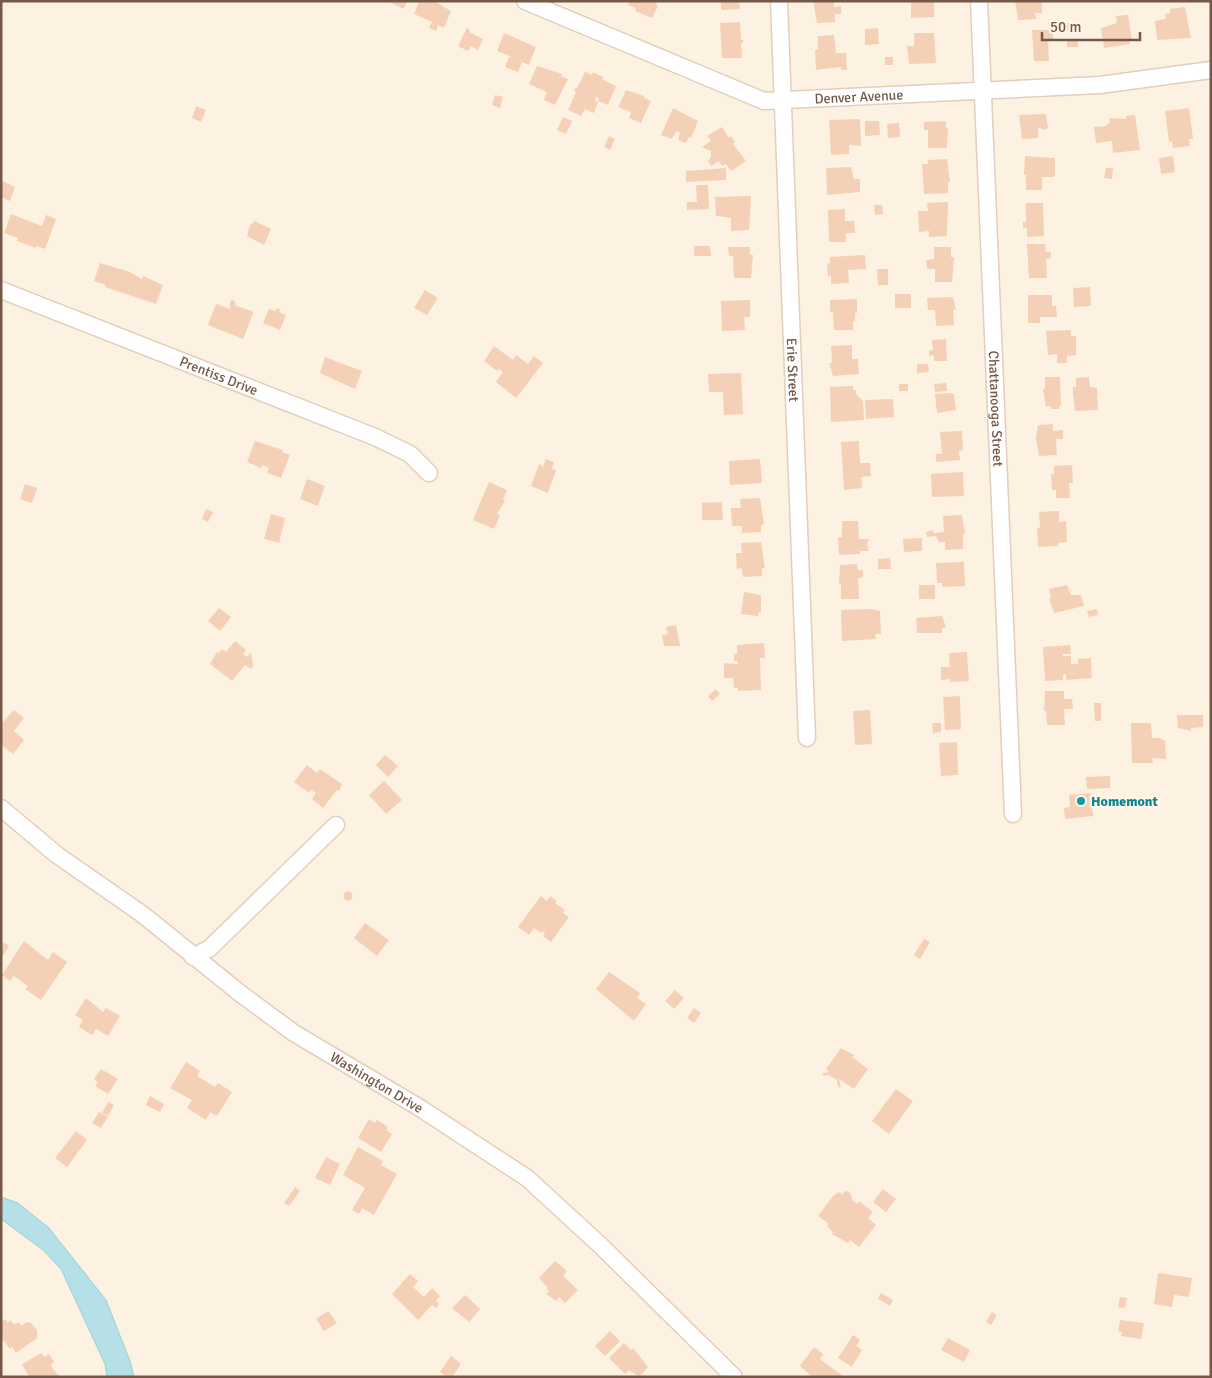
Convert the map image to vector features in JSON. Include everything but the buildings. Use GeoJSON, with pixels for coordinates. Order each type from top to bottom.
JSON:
{"type":"FeatureCollection","features":[{"type":"Feature","properties":{"kind":"street","name":"Denver Avenue"},"geometry":{"type":"LineString","coordinates":[[525,1],[751,98],[764,101],[1100,85],[1211,70]]}},
{"type":"Feature","properties":{"kind":"street","name":"Erie Street"},"geometry":{"type":"LineString","coordinates":[[779,1],[807,738]]}},
{"type":"Feature","properties":{"kind":"street","name":"Chattanooga Street"},"geometry":{"type":"LineString","coordinates":[[979,1],[1013,814]]}},
{"type":"Feature","properties":{"kind":"street","name":"Prentiss Drive"},"geometry":{"type":"LineString","coordinates":[[1,290],[375,437],[410,454],[429,473]]}},
{"type":"Feature","properties":{"kind":"street","name":"Washington Drive"},"geometry":{"type":"LineString","coordinates":[[1,808],[57,855],[130,906],[193,957],[294,1033],[420,1108],[528,1178],[600,1245],[734,1377]]}},
{"type":"Feature","properties":{"kind":"street"},"geometry":{"type":"LineString","coordinates":[[193,957],[210,948],[336,825]]}},
{"type":"Feature","properties":{"kind":"water"},"geometry":{"type":"Polygon","coordinates":[[[1,1197],[18,1203],[49,1228],[106,1300],[130,1361],[134,1377],[107,1377],[105,1364],[61,1269],[43,1250],[1,1219],[1,1197]]]}},
{"type":"Feature","properties":{"kind":"place","name":"Homemont"},"geometry":{"type":"Point","coordinates":[1081,801]}}]}
